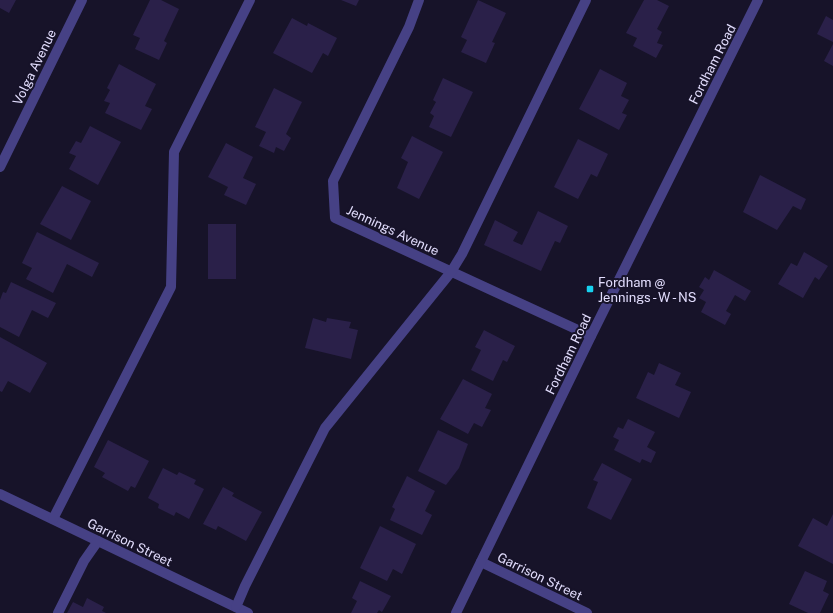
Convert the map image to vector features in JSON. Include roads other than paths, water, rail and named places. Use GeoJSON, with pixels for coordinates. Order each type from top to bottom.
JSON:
{"type":"FeatureCollection","features":[{"type":"Feature","properties":{"kind":"street","name":"Volga Avenue"},"geometry":{"type":"LineString","coordinates":[[0,167],[82,0]]}},
{"type":"Feature","properties":{"kind":"street"},"geometry":{"type":"LineString","coordinates":[[53,519],[171,287],[174,152],[250,0]]}},
{"type":"Feature","properties":{"kind":"street","name":"Jennings Avenue"},"geometry":{"type":"LineString","coordinates":[[420,0],[409,27],[333,182],[335,218],[591,336]]}},
{"type":"Feature","properties":{"kind":"street"},"geometry":{"type":"LineString","coordinates":[[236,607],[245,586],[325,428],[451,272],[462,254],[586,0]]}},
{"type":"Feature","properties":{"kind":"street","name":"Fordham Road"},"geometry":{"type":"LineString","coordinates":[[456,613],[591,336],[758,0]]}},
{"type":"Feature","properties":{"kind":"street","name":"Garrison Street"},"geometry":{"type":"LineString","coordinates":[[0,494],[248,613]]}},
{"type":"Feature","properties":{"kind":"street"},"geometry":{"type":"LineString","coordinates":[[58,613],[84,561],[98,541]]}},
{"type":"Feature","properties":{"kind":"street","name":"Garrison Street"},"geometry":{"type":"LineString","coordinates":[[481,562],[587,613]]}},
{"type":"Feature","properties":{"kind":"place","name":"Fordham @ Jennings - W - NS"},"geometry":{"type":"Point","coordinates":[590,289]}}]}
